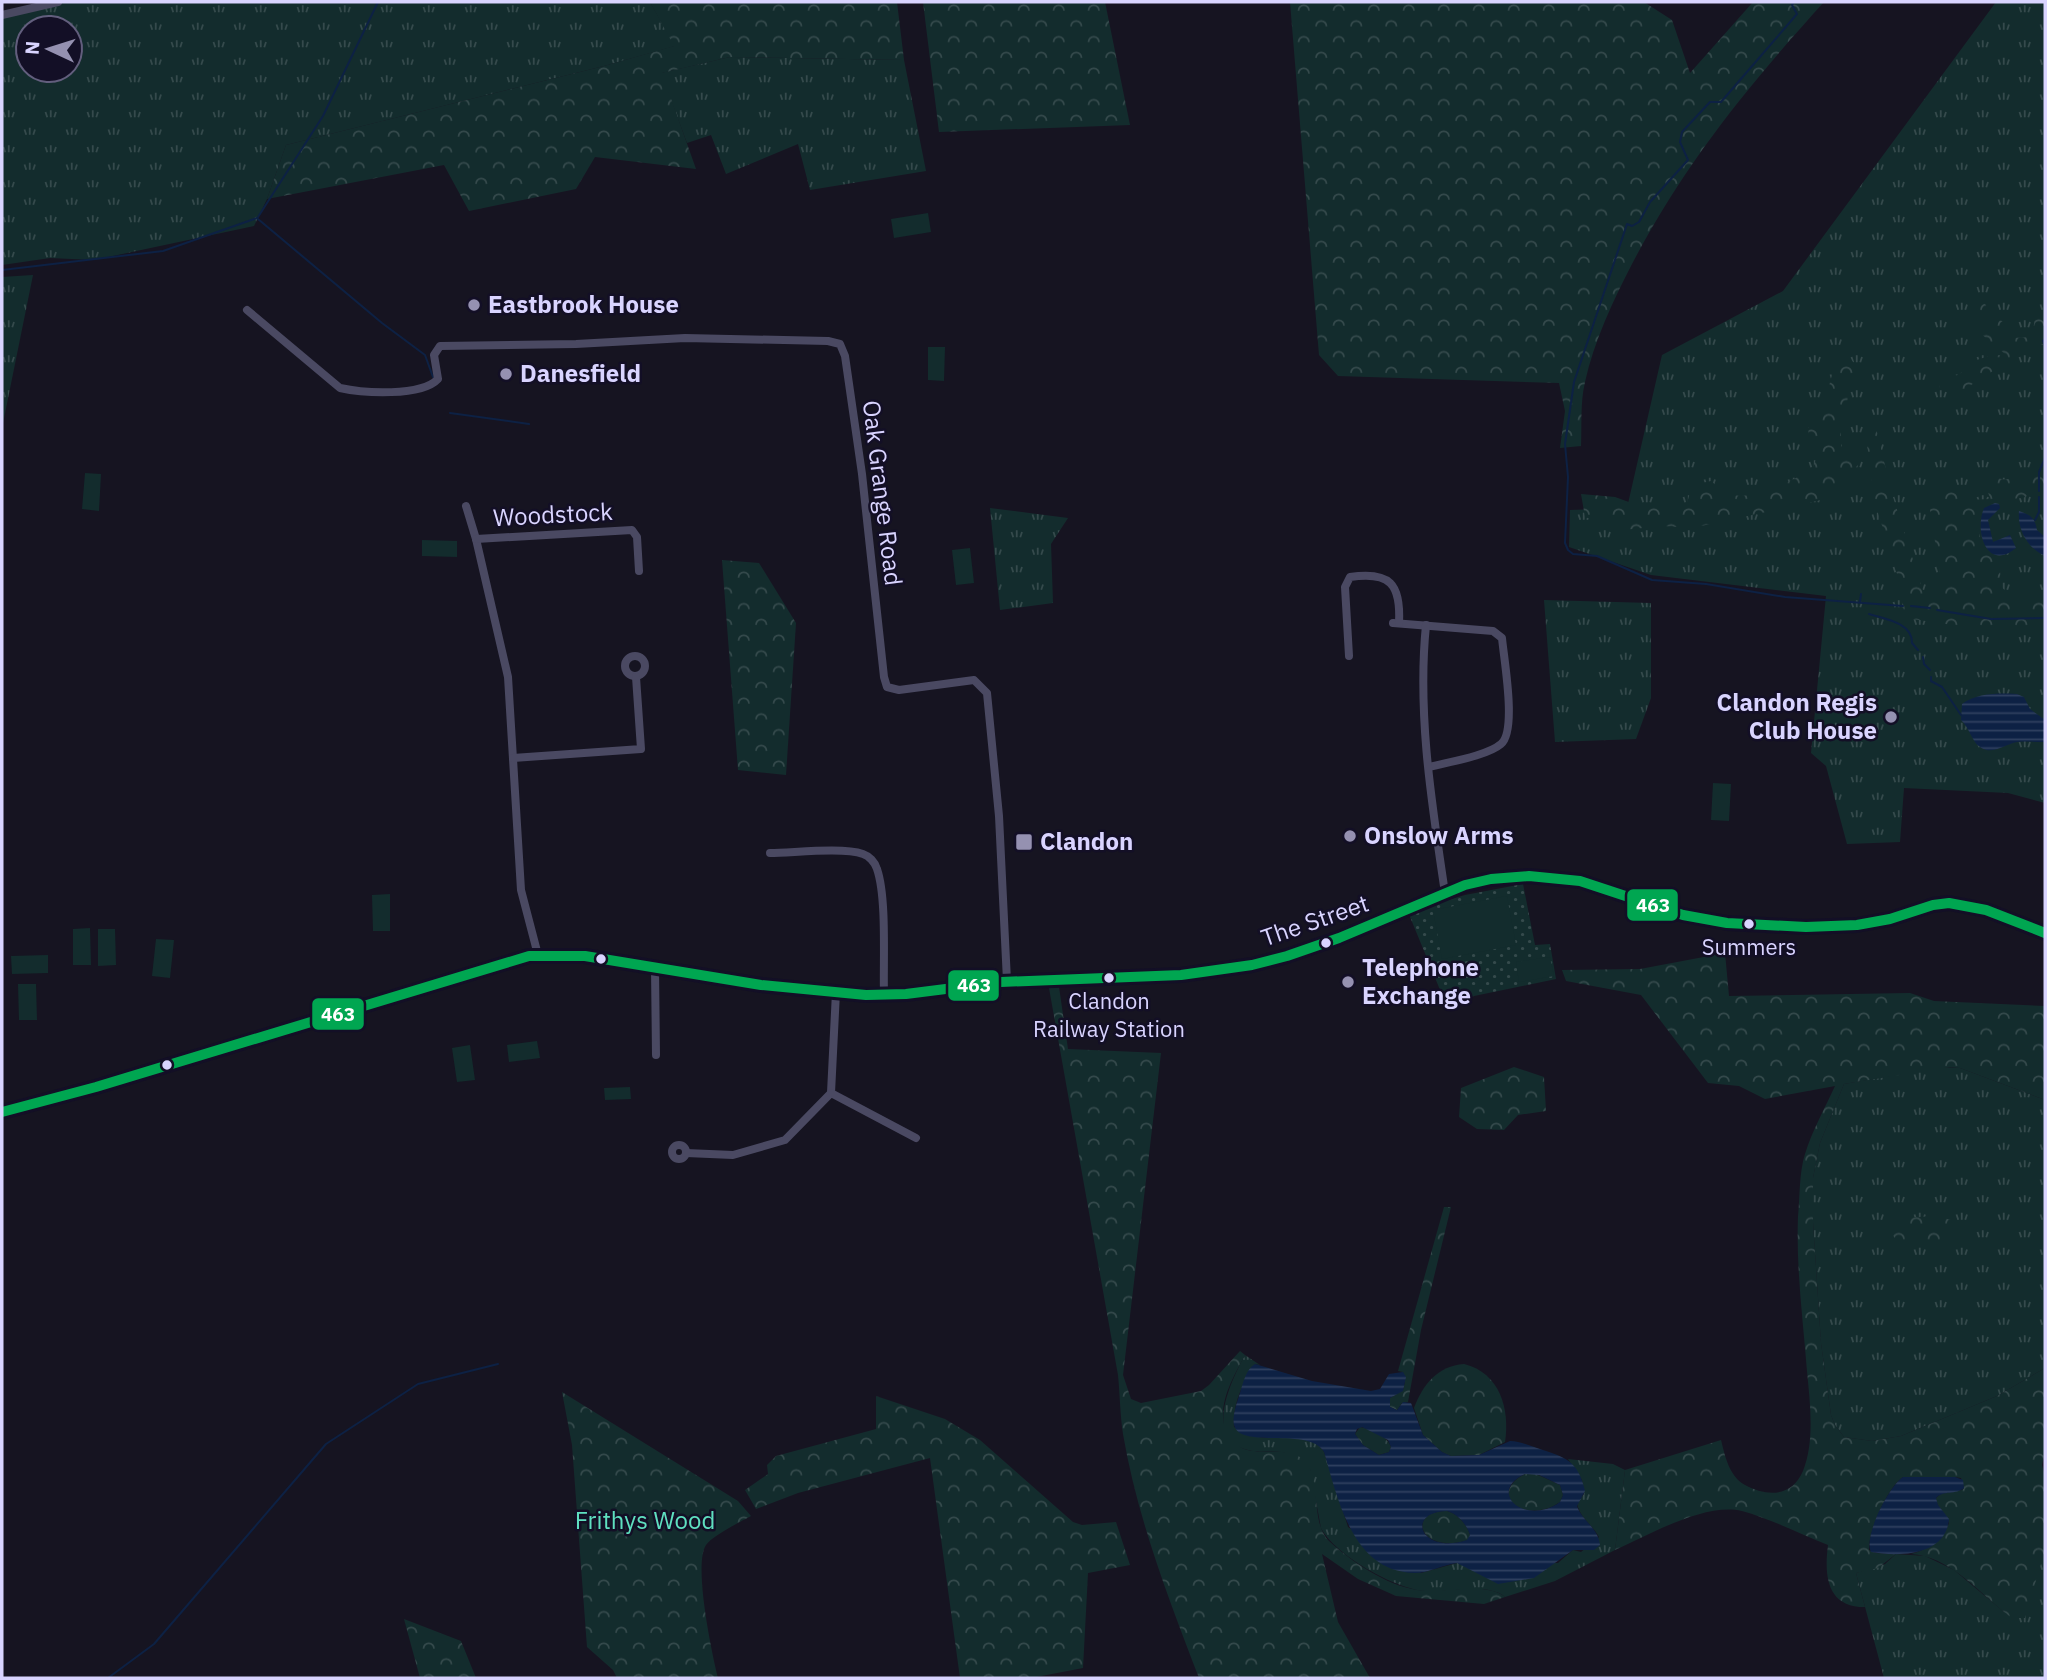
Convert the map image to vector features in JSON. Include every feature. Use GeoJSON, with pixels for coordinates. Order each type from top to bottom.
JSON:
{"type":"FeatureCollection","features":[{"type":"Feature","properties":{"kind":"main road","name":"The Street"},"geometry":{"type":"LineString","coordinates":[[2,1112],[96,1087],[549,953],[750,984],[884,995],[934,992],[1007,981],[1174,977],[1250,965],[1310,949],[1445,893],[1487,879],[1519,876],[1570,879],[1594,884],[1695,918],[1779,926],[1875,922],[1945,902],[1998,913],[2045,933]]}},
{"type":"Feature","properties":{"kind":"street"},"geometry":{"type":"LineString","coordinates":[[2,15],[58,2]]}},
{"type":"Feature","properties":{"kind":"street","name":"Oak Grange Road"},"geometry":{"type":"LineString","coordinates":[[247,310],[340,388],[407,391],[432,385],[438,379],[433,359],[440,346],[576,344],[685,338],[828,341],[840,344],[845,356],[862,474],[887,687],[899,690],[974,680],[986,693],[999,816],[1007,981]]}},
{"type":"Feature","properties":{"kind":"street"},"geometry":{"type":"LineString","coordinates":[[466,506],[508,677],[521,890],[538,955]]}},
{"type":"Feature","properties":{"kind":"street","name":"Woodstock"},"geometry":{"type":"LineString","coordinates":[[476,539],[632,530],[637,537],[639,571]]}},
{"type":"Feature","properties":{"kind":"street"},"geometry":{"type":"LineString","coordinates":[[1349,656],[1345,587],[1350,577],[1383,577],[1389,581],[1400,601],[1396,623],[1493,631],[1502,638],[1510,728],[1504,742],[1494,749],[1429,767]]}},
{"type":"Feature","properties":{"kind":"street"},"geometry":{"type":"LineString","coordinates":[[1426,625],[1423,694],[1445,893]]}},
{"type":"Feature","properties":{"kind":"street"},"geometry":{"type":"LineString","coordinates":[[513,758],[641,749],[636,677]]}},
{"type":"Feature","properties":{"kind":"street"},"geometry":{"type":"LineString","coordinates":[[770,853],[850,852],[867,856],[873,861],[881,895],[884,995]]}},
{"type":"Feature","properties":{"kind":"street"},"geometry":{"type":"LineString","coordinates":[[655,968],[656,1055]]}},
{"type":"Feature","properties":{"kind":"street"},"geometry":{"type":"LineString","coordinates":[[686,1153],[733,1155],[785,1140],[831,1093],[836,992]]}},
{"type":"Feature","properties":{"kind":"street"},"geometry":{"type":"LineString","coordinates":[[831,1093],[916,1138]]}},
{"type":"Feature","properties":{"kind":"green space"},"geometry":{"type":"Polygon","coordinates":[[[67,2],[650,2],[675,46],[286,145],[267,199],[254,226],[94,260],[50,258],[2,265],[2,18],[14,15],[14,84],[84,84],[84,14],[18,14],[67,2]]]}},
{"type":"Feature","properties":{"kind":"green space"},"geometry":{"type":"Polygon","coordinates":[[[650,2],[897,2],[904,60],[730,57],[662,73],[696,169],[595,157],[576,189],[469,211],[444,165],[267,199],[286,145],[674,46],[650,2]]]}},
{"type":"Feature","properties":{"kind":"green space"},"geometry":{"type":"Polygon","coordinates":[[[923,2],[1105,2],[1130,125],[939,132],[923,2]]]}},
{"type":"Feature","properties":{"kind":"green space"},"geometry":{"type":"Polygon","coordinates":[[[1290,2],[1644,2],[1672,20],[1690,73],[1753,2],[1824,2],[1769,64],[1719,127],[1652,227],[1618,292],[1593,351],[1583,390],[1581,446],[1560,448],[1565,411],[1559,383],[1338,376],[1319,355],[1290,2]]]}},
{"type":"Feature","properties":{"kind":"green space"},"geometry":{"type":"Polygon","coordinates":[[[1996,2],[2045,2],[2045,803],[2008,793],[1904,788],[1900,842],[1847,844],[1826,766],[1811,753],[1826,596],[1651,575],[1569,547],[1570,510],[1627,508],[1662,355],[1783,291],[1996,2]]]}},
{"type":"Feature","properties":{"kind":"green space"},"geometry":{"type":"Polygon","coordinates":[[[730,57],[904,60],[926,171],[810,190],[798,144],[726,174],[711,135],[687,143],[661,73],[730,57]]]}},
{"type":"Feature","properties":{"kind":"green space"},"geometry":{"type":"Polygon","coordinates":[[[928,213],[931,232],[894,238],[891,219],[928,213]]]}},
{"type":"Feature","properties":{"kind":"green space"},"geometry":{"type":"Polygon","coordinates":[[[33,275],[2,428],[2,277],[33,275]]]}},
{"type":"Feature","properties":{"kind":"green space"},"geometry":{"type":"Polygon","coordinates":[[[1965,296],[1976,296],[1986,305],[1989,317],[2002,321],[2012,338],[2032,337],[2036,311],[2045,310],[2045,343],[2013,358],[1954,396],[1940,388],[1937,372],[1957,375],[1977,360],[2005,354],[1979,332],[1975,326],[1974,312],[1965,302],[1965,296]]]}},
{"type":"Feature","properties":{"kind":"green space"},"geometry":{"type":"Polygon","coordinates":[[[928,347],[945,347],[944,381],[928,380],[928,347]]]}},
{"type":"Feature","properties":{"kind":"green space"},"geometry":{"type":"Polygon","coordinates":[[[1849,356],[1855,365],[1841,429],[1841,449],[1863,459],[1833,494],[1821,500],[1692,528],[1664,526],[1622,530],[1585,517],[1581,494],[1615,497],[1637,505],[1686,507],[1692,485],[1711,481],[1724,492],[1745,496],[1770,490],[1813,468],[1818,453],[1808,436],[1810,415],[1826,396],[1837,366],[1849,356]]]}},
{"type":"Feature","properties":{"kind":"green space"},"geometry":{"type":"Polygon","coordinates":[[[1876,428],[1892,494],[1923,591],[1938,590],[1941,580],[1928,497],[1956,488],[1965,500],[1990,499],[1982,470],[1991,476],[2007,479],[2045,463],[2045,487],[2023,498],[1998,500],[1981,507],[1979,534],[1989,553],[2008,555],[2009,560],[2000,570],[2001,586],[2006,592],[2021,599],[2045,595],[2045,629],[1987,630],[1905,618],[1898,577],[1874,500],[1865,429],[1876,428]]]}},
{"type":"Feature","properties":{"kind":"green space"},"geometry":{"type":"Polygon","coordinates":[[[85,473],[101,474],[99,511],[82,509],[85,473]]]}},
{"type":"Feature","properties":{"kind":"green space"},"geometry":{"type":"Polygon","coordinates":[[[990,508],[1068,518],[1051,544],[1053,603],[1000,610],[990,508]]]}},
{"type":"Feature","properties":{"kind":"green space"},"geometry":{"type":"Polygon","coordinates":[[[422,540],[457,541],[457,557],[422,556],[422,540]]]}},
{"type":"Feature","properties":{"kind":"green space"},"geometry":{"type":"Polygon","coordinates":[[[970,548],[974,583],[956,585],[952,550],[970,548]]]}},
{"type":"Feature","properties":{"kind":"green space"},"geometry":{"type":"Polygon","coordinates":[[[722,560],[759,563],[796,623],[786,775],[738,770],[722,560]]]}},
{"type":"Feature","properties":{"kind":"green space"},"geometry":{"type":"Polygon","coordinates":[[[1544,600],[1651,603],[1651,698],[1636,739],[1555,742],[1544,600]]]}},
{"type":"Feature","properties":{"kind":"green space"},"geometry":{"type":"Polygon","coordinates":[[[1713,783],[1731,784],[1729,821],[1711,820],[1713,783]]]}},
{"type":"Feature","properties":{"kind":"green space"},"geometry":{"type":"Polygon","coordinates":[[[1523,884],[1535,945],[1550,944],[1556,979],[1445,1002],[1408,912],[1465,895],[1523,884]]]}},
{"type":"Feature","properties":{"kind":"green space"},"geometry":{"type":"Polygon","coordinates":[[[390,894],[390,931],[373,931],[372,895],[390,894]]]}},
{"type":"Feature","properties":{"kind":"green space"},"geometry":{"type":"Polygon","coordinates":[[[1507,896],[1516,945],[1442,959],[1433,910],[1507,896]]]}},
{"type":"Feature","properties":{"kind":"green space"},"geometry":{"type":"Polygon","coordinates":[[[90,928],[91,965],[73,965],[73,929],[90,928]]]}},
{"type":"Feature","properties":{"kind":"green space"},"geometry":{"type":"Polygon","coordinates":[[[98,929],[115,929],[116,965],[98,966],[98,929]]]}},
{"type":"Feature","properties":{"kind":"green space"},"geometry":{"type":"Polygon","coordinates":[[[156,939],[174,940],[170,978],[152,976],[156,939]]]}},
{"type":"Feature","properties":{"kind":"green space"},"geometry":{"type":"Polygon","coordinates":[[[1725,953],[1729,996],[1910,993],[1934,1001],[2045,1006],[2045,1100],[1960,1068],[1949,1067],[1844,1084],[1820,1143],[1813,1178],[1813,1222],[1821,1343],[1831,1415],[1844,1437],[1872,1441],[1901,1436],[1997,1396],[2045,1368],[2045,1451],[2042,1465],[2045,1476],[2045,1550],[2025,1618],[2012,1618],[1950,1567],[1925,1556],[1911,1554],[1934,1543],[1946,1529],[1949,1523],[1936,1498],[1942,1493],[1964,1488],[1961,1478],[1955,1477],[1903,1477],[1891,1491],[1875,1522],[1869,1550],[1896,1554],[1878,1568],[1856,1573],[1865,1607],[1843,1602],[1831,1588],[1827,1568],[1828,1545],[1742,1511],[1727,1509],[1695,1515],[1615,1550],[1625,1470],[1721,1440],[1728,1465],[1735,1476],[1753,1489],[1770,1493],[1792,1486],[1803,1471],[1807,1459],[1810,1409],[1798,1255],[1800,1185],[1808,1145],[1835,1086],[1765,1099],[1739,1086],[1708,1083],[1641,995],[1566,981],[1562,970],[1640,969],[1725,953]]]}},
{"type":"Feature","properties":{"kind":"green space"},"geometry":{"type":"Polygon","coordinates":[[[48,955],[48,973],[12,974],[11,956],[48,955]]]}},
{"type":"Feature","properties":{"kind":"green space"},"geometry":{"type":"Polygon","coordinates":[[[1550,957],[1554,976],[1519,982],[1516,962],[1550,957]]]}},
{"type":"Feature","properties":{"kind":"green space"},"geometry":{"type":"Polygon","coordinates":[[[18,984],[36,984],[37,1020],[19,1020],[18,984]]]}},
{"type":"Feature","properties":{"kind":"green space"},"geometry":{"type":"Polygon","coordinates":[[[1059,987],[1068,1049],[1161,1053],[1123,1375],[1131,1399],[1141,1403],[1201,1391],[1240,1351],[1245,1355],[1230,1385],[1223,1407],[1225,1429],[1233,1442],[1244,1449],[1294,1454],[1305,1461],[1313,1479],[1323,1533],[1329,1541],[1370,1571],[1405,1587],[1427,1591],[1487,1590],[1505,1597],[1484,1604],[1396,1596],[1358,1579],[1322,1554],[1338,1622],[1370,1678],[1199,1678],[1155,1558],[1129,1465],[1122,1427],[1118,1375],[1049,988],[1059,987]]]}},
{"type":"Feature","properties":{"kind":"green space"},"geometry":{"type":"Polygon","coordinates":[[[537,1041],[540,1058],[509,1062],[507,1045],[537,1041]]]}},
{"type":"Feature","properties":{"kind":"green space"},"geometry":{"type":"Polygon","coordinates":[[[470,1045],[475,1080],[457,1082],[452,1048],[470,1045]]]}},
{"type":"Feature","properties":{"kind":"green space"},"geometry":{"type":"Polygon","coordinates":[[[1514,1067],[1544,1077],[1546,1111],[1518,1115],[1504,1130],[1477,1129],[1459,1117],[1461,1088],[1514,1067]]]}},
{"type":"Feature","properties":{"kind":"green space"},"geometry":{"type":"Polygon","coordinates":[[[1942,1067],[1960,1068],[2045,1100],[2045,1368],[1997,1396],[1901,1436],[1872,1441],[1844,1437],[1831,1415],[1821,1343],[1813,1222],[1813,1178],[1820,1143],[1844,1084],[1942,1067]]]}},
{"type":"Feature","properties":{"kind":"green space"},"geometry":{"type":"Polygon","coordinates":[[[630,1087],[631,1099],[605,1100],[604,1088],[630,1087]]]}},
{"type":"Feature","properties":{"kind":"green space"},"geometry":{"type":"Polygon","coordinates":[[[1444,1207],[1451,1207],[1421,1330],[1408,1402],[1402,1403],[1397,1410],[1390,1407],[1390,1398],[1403,1390],[1403,1372],[1398,1371],[1444,1207]]]}},
{"type":"Feature","properties":{"kind":"green space"},"geometry":{"type":"Polygon","coordinates":[[[1936,1216],[1951,1220],[1953,1225],[1950,1239],[1937,1248],[1896,1239],[1889,1231],[1890,1224],[1900,1218],[1936,1216]]]}},
{"type":"Feature","properties":{"kind":"green space"},"geometry":{"type":"Polygon","coordinates":[[[1245,1355],[1260,1365],[1255,1364],[1243,1386],[1235,1410],[1234,1427],[1263,1438],[1302,1439],[1318,1445],[1324,1452],[1348,1527],[1421,1573],[1457,1563],[1558,1563],[1573,1550],[1581,1552],[1599,1537],[1578,1508],[1577,1503],[1584,1494],[1582,1480],[1568,1459],[1613,1464],[1625,1470],[1615,1550],[1555,1581],[1505,1597],[1489,1590],[1478,1589],[1412,1589],[1367,1569],[1339,1549],[1321,1528],[1310,1469],[1285,1453],[1248,1450],[1234,1444],[1226,1434],[1224,1407],[1245,1355]]]}},
{"type":"Feature","properties":{"kind":"green space"},"geometry":{"type":"Polygon","coordinates":[[[1464,1364],[1486,1375],[1500,1394],[1506,1417],[1505,1442],[1479,1455],[1451,1456],[1442,1452],[1423,1435],[1414,1408],[1422,1391],[1439,1372],[1464,1364]]]}},
{"type":"Feature","properties":{"kind":"green space","name":"Frithys Wood"},"geometry":{"type":"Polygon","coordinates":[[[562,1392],[738,1501],[751,1516],[714,1538],[706,1545],[703,1555],[705,1610],[718,1678],[617,1678],[613,1670],[587,1647],[572,1445],[562,1392]]]}},
{"type":"Feature","properties":{"kind":"green space"},"geometry":{"type":"Polygon","coordinates":[[[876,1396],[945,1419],[980,1440],[1073,1522],[1082,1525],[1116,1522],[1130,1565],[1088,1573],[1083,1668],[1031,1678],[960,1678],[930,1458],[798,1493],[756,1509],[745,1490],[768,1474],[767,1465],[776,1456],[876,1429],[876,1396]]]}},
{"type":"Feature","properties":{"kind":"green space"},"geometry":{"type":"Polygon","coordinates":[[[1360,1427],[1382,1436],[1391,1447],[1389,1452],[1379,1455],[1363,1445],[1355,1434],[1360,1427]]]}},
{"type":"Feature","properties":{"kind":"green space"},"geometry":{"type":"Polygon","coordinates":[[[1525,1474],[1536,1474],[1560,1485],[1563,1495],[1560,1502],[1547,1509],[1534,1511],[1515,1504],[1510,1498],[1509,1490],[1514,1482],[1525,1474]]]}},
{"type":"Feature","properties":{"kind":"green space"},"geometry":{"type":"Polygon","coordinates":[[[1447,1511],[1464,1524],[1470,1535],[1468,1540],[1439,1542],[1424,1531],[1426,1518],[1434,1513],[1447,1511]]]}},
{"type":"Feature","properties":{"kind":"green space"},"geometry":{"type":"Polygon","coordinates":[[[2045,1550],[2045,1678],[1884,1678],[1856,1573],[1885,1564],[1896,1554],[1925,1556],[1954,1570],[2004,1612],[2045,1550]]]}},
{"type":"Feature","properties":{"kind":"green space"},"geometry":{"type":"Polygon","coordinates":[[[404,1619],[461,1641],[476,1678],[420,1678],[404,1619]]]}},
{"type":"Feature","properties":{"kind":"water"},"geometry":{"type":"Polygon","coordinates":[[[1999,504],[2000,508],[1988,520],[1993,542],[2010,535],[2016,548],[2006,554],[1997,555],[1990,552],[1982,538],[1981,518],[1984,508],[1999,504]]]}},
{"type":"Feature","properties":{"kind":"water"},"geometry":{"type":"Polygon","coordinates":[[[2019,511],[2032,518],[2037,530],[2045,537],[2045,556],[2033,549],[2025,538],[2019,511]]]}},
{"type":"Feature","properties":{"kind":"water"},"geometry":{"type":"Polygon","coordinates":[[[2017,694],[2024,697],[2030,709],[2045,720],[2045,742],[2017,742],[1989,750],[1980,747],[1961,720],[1962,704],[1981,696],[2017,694]]]}},
{"type":"Feature","properties":{"kind":"water"},"geometry":{"type":"Polygon","coordinates":[[[1255,1364],[1312,1381],[1371,1391],[1380,1389],[1389,1374],[1403,1372],[1406,1377],[1403,1391],[1390,1398],[1390,1407],[1397,1410],[1403,1402],[1411,1403],[1423,1435],[1442,1452],[1451,1456],[1479,1455],[1513,1441],[1569,1461],[1578,1472],[1585,1491],[1577,1506],[1596,1533],[1600,1545],[1594,1550],[1573,1550],[1534,1578],[1498,1584],[1457,1563],[1415,1573],[1394,1569],[1376,1560],[1362,1547],[1351,1530],[1335,1491],[1324,1452],[1316,1444],[1304,1440],[1248,1436],[1239,1432],[1234,1425],[1234,1413],[1247,1373],[1255,1364]],[[1362,1427],[1357,1429],[1355,1434],[1363,1445],[1379,1455],[1389,1452],[1391,1447],[1388,1440],[1362,1427]],[[1525,1474],[1514,1481],[1509,1489],[1510,1497],[1523,1509],[1547,1509],[1560,1502],[1563,1495],[1560,1485],[1539,1475],[1525,1474]],[[1447,1511],[1434,1513],[1426,1518],[1422,1525],[1429,1538],[1451,1543],[1467,1540],[1469,1531],[1458,1517],[1447,1511]]]}},
{"type":"Feature","properties":{"kind":"water"},"geometry":{"type":"Polygon","coordinates":[[[1903,1477],[1955,1477],[1963,1480],[1964,1488],[1936,1498],[1949,1519],[1946,1531],[1930,1547],[1907,1554],[1871,1552],[1871,1535],[1879,1512],[1891,1490],[1903,1477]]]}},
{"type":"Feature","properties":{"kind":"waterway"},"geometry":{"type":"LineString","coordinates":[[258,217],[323,116],[378,2]]}},
{"type":"Feature","properties":{"kind":"waterway"},"geometry":{"type":"LineString","coordinates":[[1794,2],[1792,5],[1797,14],[1721,102],[1710,102],[1682,132],[1680,142],[1688,160],[1650,202],[1639,222],[1632,226],[1627,224],[1574,382],[1565,444],[1568,477],[1565,543],[1573,554],[1597,556],[1652,580],[1706,584],[1785,597],[1903,606]]}},
{"type":"Feature","properties":{"kind":"waterway"},"geometry":{"type":"LineString","coordinates":[[2,270],[163,251],[257,218]]}},
{"type":"Feature","properties":{"kind":"waterway"},"geometry":{"type":"LineString","coordinates":[[258,219],[382,323],[425,355],[433,377]]}},
{"type":"Feature","properties":{"kind":"waterway"},"geometry":{"type":"LineString","coordinates":[[2045,339],[2045,346]]}},
{"type":"Feature","properties":{"kind":"waterway"},"geometry":{"type":"LineString","coordinates":[[450,413],[529,424]]}},
{"type":"Feature","properties":{"kind":"waterway"},"geometry":{"type":"LineString","coordinates":[[2039,491],[2039,472],[2045,458]]}},
{"type":"Feature","properties":{"kind":"waterway"},"geometry":{"type":"LineString","coordinates":[[2035,520],[2039,512],[2039,497]]}},
{"type":"Feature","properties":{"kind":"waterway"},"geometry":{"type":"LineString","coordinates":[[1860,602],[1861,594]]}},
{"type":"Feature","properties":{"kind":"waterway"},"geometry":{"type":"LineString","coordinates":[[1911,606],[1930,608]]}},
{"type":"Feature","properties":{"kind":"waterway"},"geometry":{"type":"LineString","coordinates":[[1937,610],[1991,619],[2045,618]]}},
{"type":"Feature","properties":{"kind":"waterway"},"geometry":{"type":"LineString","coordinates":[[1869,614],[1903,626],[1918,650]]}},
{"type":"Feature","properties":{"kind":"waterway"},"geometry":{"type":"LineString","coordinates":[[1923,657],[1924,664],[1930,670]]}},
{"type":"Feature","properties":{"kind":"waterway"},"geometry":{"type":"LineString","coordinates":[[1931,677],[1931,681],[1942,687],[1961,715]]}},
{"type":"Feature","properties":{"kind":"waterway"},"geometry":{"type":"LineString","coordinates":[[108,1678],[154,1644],[326,1444],[418,1384],[498,1364]]}},
{"type":"Feature","properties":{"kind":"transit line","name":"463"},"geometry":{"type":"LineString","coordinates":[[2,1112],[96,1087],[529,956],[585,956],[761,985],[866,995],[906,994],[1001,982],[1181,975],[1252,965],[1287,956],[1339,938],[1465,885],[1491,879],[1529,876],[1580,881],[1683,915],[1727,923],[1806,927],[1857,925],[1949,903],[1986,910],[2045,933]]}},
{"type":"Feature","properties":{"kind":"place","name":"Eastbrook House"},"geometry":{"type":"Point","coordinates":[474,305]}},
{"type":"Feature","properties":{"kind":"place","name":"Danesfield"},"geometry":{"type":"Point","coordinates":[506,374]}},
{"type":"Feature","properties":{"kind":"place","name":"Clandon Regis Club House"},"geometry":{"type":"Point","coordinates":[1891,717]}},
{"type":"Feature","properties":{"kind":"place","name":"Onslow Arms"},"geometry":{"type":"Point","coordinates":[1350,836]}},
{"type":"Feature","properties":{"kind":"place","name":"Clandon"},"geometry":{"type":"Point","coordinates":[1024,842]}},
{"type":"Feature","properties":{"kind":"place","name":"Summers"},"geometry":{"type":"Point","coordinates":[1749,924]}},
{"type":"Feature","properties":{"kind":"place","name":"Clandon Railway Station"},"geometry":{"type":"Point","coordinates":[1109,978]}},
{"type":"Feature","properties":{"kind":"place","name":"Telephone Exchange"},"geometry":{"type":"Point","coordinates":[1348,982]}}]}
